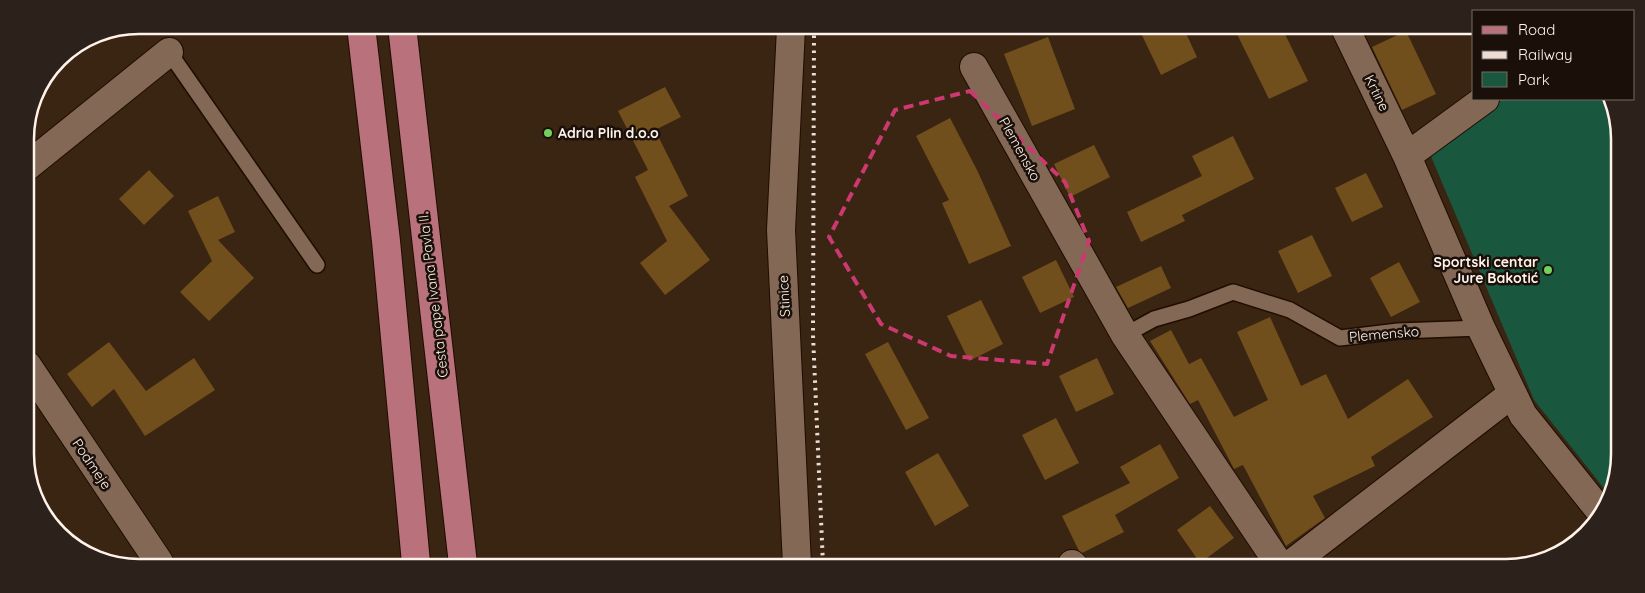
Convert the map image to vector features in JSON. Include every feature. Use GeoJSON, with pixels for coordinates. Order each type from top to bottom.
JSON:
{"type":"FeatureCollection","features":[{"type":"Feature","properties":{"kind":"main road"},"geometry":{"type":"LineString","coordinates":[[362,34],[386,241],[416,559]]}},
{"type":"Feature","properties":{"kind":"main road","name":"Cesta pape Ivana Pavla II."},"geometry":{"type":"LineString","coordinates":[[403,34],[463,559]]}},
{"type":"Feature","properties":{"kind":"street","name":"Stinice"},"geometry":{"type":"LineString","coordinates":[[791,34],[781,230],[797,559]]}},
{"type":"Feature","properties":{"kind":"street","name":"Krtine"},"geometry":{"type":"LineString","coordinates":[[1348,34],[1407,156],[1481,328],[1522,415],[1597,507]]}},
{"type":"Feature","properties":{"kind":"street"},"geometry":{"type":"LineString","coordinates":[[34,162],[169,52]]}},
{"type":"Feature","properties":{"kind":"street","name":"Plemensko"},"geometry":{"type":"LineString","coordinates":[[974,67],[1126,334],[1276,559]]}},
{"type":"Feature","properties":{"kind":"street"},"geometry":{"type":"LineString","coordinates":[[1407,156],[1485,100]]}},
{"type":"Feature","properties":{"kind":"street","name":"Podmeje"},"geometry":{"type":"LineString","coordinates":[[34,377],[157,559]]}},
{"type":"Feature","properties":{"kind":"street"},"geometry":{"type":"LineString","coordinates":[[1297,559],[1512,394]]}},
{"type":"Feature","properties":{"kind":"lane"},"geometry":{"type":"LineString","coordinates":[[169,52],[317,265]]}},
{"type":"Feature","properties":{"kind":"lane","name":"Plemensko"},"geometry":{"type":"LineString","coordinates":[[1126,334],[1154,319],[1190,309],[1233,292],[1290,310],[1340,338],[1398,331],[1481,328]]}},
{"type":"Feature","properties":{"kind":"highlighted area"},"geometry":{"type":"Polygon","coordinates":[[[970,91],[1065,182],[1089,241],[1047,364],[951,356],[881,324],[829,237],[895,110],[970,91]]]}},
{"type":"Feature","properties":{"kind":"green space","name":"Sportski centar Jure Bakotić"},"geometry":{"type":"Polygon","coordinates":[[[1493,100],[1603,100],[1608,112],[1611,139],[1611,454],[1605,490],[1534,400],[1424,140],[1493,100]]]}},
{"type":"Feature","properties":{"kind":"building"},"geometry":{"type":"Polygon","coordinates":[[[1141,34],[1186,34],[1197,57],[1161,75],[1141,34]]]}},
{"type":"Feature","properties":{"kind":"building"},"geometry":{"type":"Polygon","coordinates":[[[1237,34],[1285,34],[1308,81],[1269,99],[1237,34]]]}},
{"type":"Feature","properties":{"kind":"building"},"geometry":{"type":"Polygon","coordinates":[[[1400,34],[1407,34],[1436,94],[1402,110],[1372,47],[1400,34]]]}},
{"type":"Feature","properties":{"kind":"building"},"geometry":{"type":"Polygon","coordinates":[[[1048,37],[1075,109],[1032,126],[1004,54],[1048,37]]]}},
{"type":"Feature","properties":{"kind":"building"},"geometry":{"type":"Polygon","coordinates":[[[665,87],[681,117],[655,130],[688,196],[669,206],[710,260],[665,295],[640,263],[667,241],[635,177],[648,170],[618,111],[665,87]]]}},
{"type":"Feature","properties":{"kind":"building"},"geometry":{"type":"Polygon","coordinates":[[[950,118],[978,172],[1011,246],[969,264],[942,203],[949,200],[916,136],[950,118]]]}},
{"type":"Feature","properties":{"kind":"building"},"geometry":{"type":"Polygon","coordinates":[[[1233,136],[1254,179],[1182,215],[1185,221],[1141,242],[1127,212],[1202,176],[1192,156],[1233,136]]]}},
{"type":"Feature","properties":{"kind":"building"},"geometry":{"type":"Polygon","coordinates":[[[1094,145],[1110,177],[1070,197],[1054,164],[1094,145]]]}},
{"type":"Feature","properties":{"kind":"building"},"geometry":{"type":"Polygon","coordinates":[[[149,170],[174,196],[144,225],[119,199],[149,170]]]}},
{"type":"Feature","properties":{"kind":"building"},"geometry":{"type":"Polygon","coordinates":[[[1366,173],[1383,207],[1352,222],[1335,188],[1366,173]]]}},
{"type":"Feature","properties":{"kind":"building"},"geometry":{"type":"Polygon","coordinates":[[[218,196],[235,232],[218,240],[254,278],[209,321],[180,292],[212,261],[188,211],[218,196]]]}},
{"type":"Feature","properties":{"kind":"building"},"geometry":{"type":"Polygon","coordinates":[[[1312,235],[1332,276],[1298,293],[1278,251],[1312,235]]]}},
{"type":"Feature","properties":{"kind":"building"},"geometry":{"type":"Polygon","coordinates":[[[1056,260],[1074,297],[1040,313],[1022,277],[1056,260]]]}},
{"type":"Feature","properties":{"kind":"building"},"geometry":{"type":"Polygon","coordinates":[[[1399,262],[1420,302],[1391,317],[1370,278],[1399,262]]]}},
{"type":"Feature","properties":{"kind":"building"},"geometry":{"type":"Polygon","coordinates":[[[1161,266],[1171,288],[1128,308],[1116,287],[1161,266]]]}},
{"type":"Feature","properties":{"kind":"building"},"geometry":{"type":"Polygon","coordinates":[[[981,300],[1003,344],[969,361],[947,316],[981,300]]]}},
{"type":"Feature","properties":{"kind":"building"},"geometry":{"type":"Polygon","coordinates":[[[1270,317],[1301,386],[1326,374],[1348,419],[1408,379],[1433,417],[1371,457],[1375,466],[1313,496],[1325,518],[1286,546],[1243,465],[1234,469],[1198,400],[1190,404],[1150,341],[1171,330],[1189,364],[1201,358],[1234,417],[1268,400],[1237,332],[1270,317]]]}},
{"type":"Feature","properties":{"kind":"building"},"geometry":{"type":"Polygon","coordinates":[[[109,342],[146,391],[194,358],[215,390],[145,436],[114,389],[92,407],[67,374],[109,342]]]}},
{"type":"Feature","properties":{"kind":"building"},"geometry":{"type":"Polygon","coordinates":[[[888,342],[929,418],[906,430],[865,354],[888,342]]]}},
{"type":"Feature","properties":{"kind":"building"},"geometry":{"type":"Polygon","coordinates":[[[1097,358],[1114,394],[1076,412],[1059,376],[1097,358]]]}},
{"type":"Feature","properties":{"kind":"building"},"geometry":{"type":"Polygon","coordinates":[[[1056,418],[1079,463],[1045,480],[1022,435],[1056,418]]]}},
{"type":"Feature","properties":{"kind":"building"},"geometry":{"type":"Polygon","coordinates":[[[1160,444],[1179,478],[1115,515],[1124,532],[1082,553],[1079,551],[1062,516],[1130,483],[1120,467],[1160,444]]]}},
{"type":"Feature","properties":{"kind":"building"},"geometry":{"type":"Polygon","coordinates":[[[938,453],[969,506],[935,526],[905,472],[938,453]]]}},
{"type":"Feature","properties":{"kind":"building"},"geometry":{"type":"Polygon","coordinates":[[[1210,506],[1234,538],[1205,559],[1197,559],[1177,530],[1210,506]]]}},
{"type":"Feature","properties":{"kind":"railway"},"geometry":{"type":"LineString","coordinates":[[814,34],[813,335],[823,559]]}},
{"type":"Feature","properties":{"kind":"place","name":"Adria Plin d.o.o"},"geometry":{"type":"Point","coordinates":[548,133]}},
{"type":"Feature","properties":{"kind":"place","name":"Sportski centar Jure Bakotić"},"geometry":{"type":"Point","coordinates":[1548,270]}}]}
